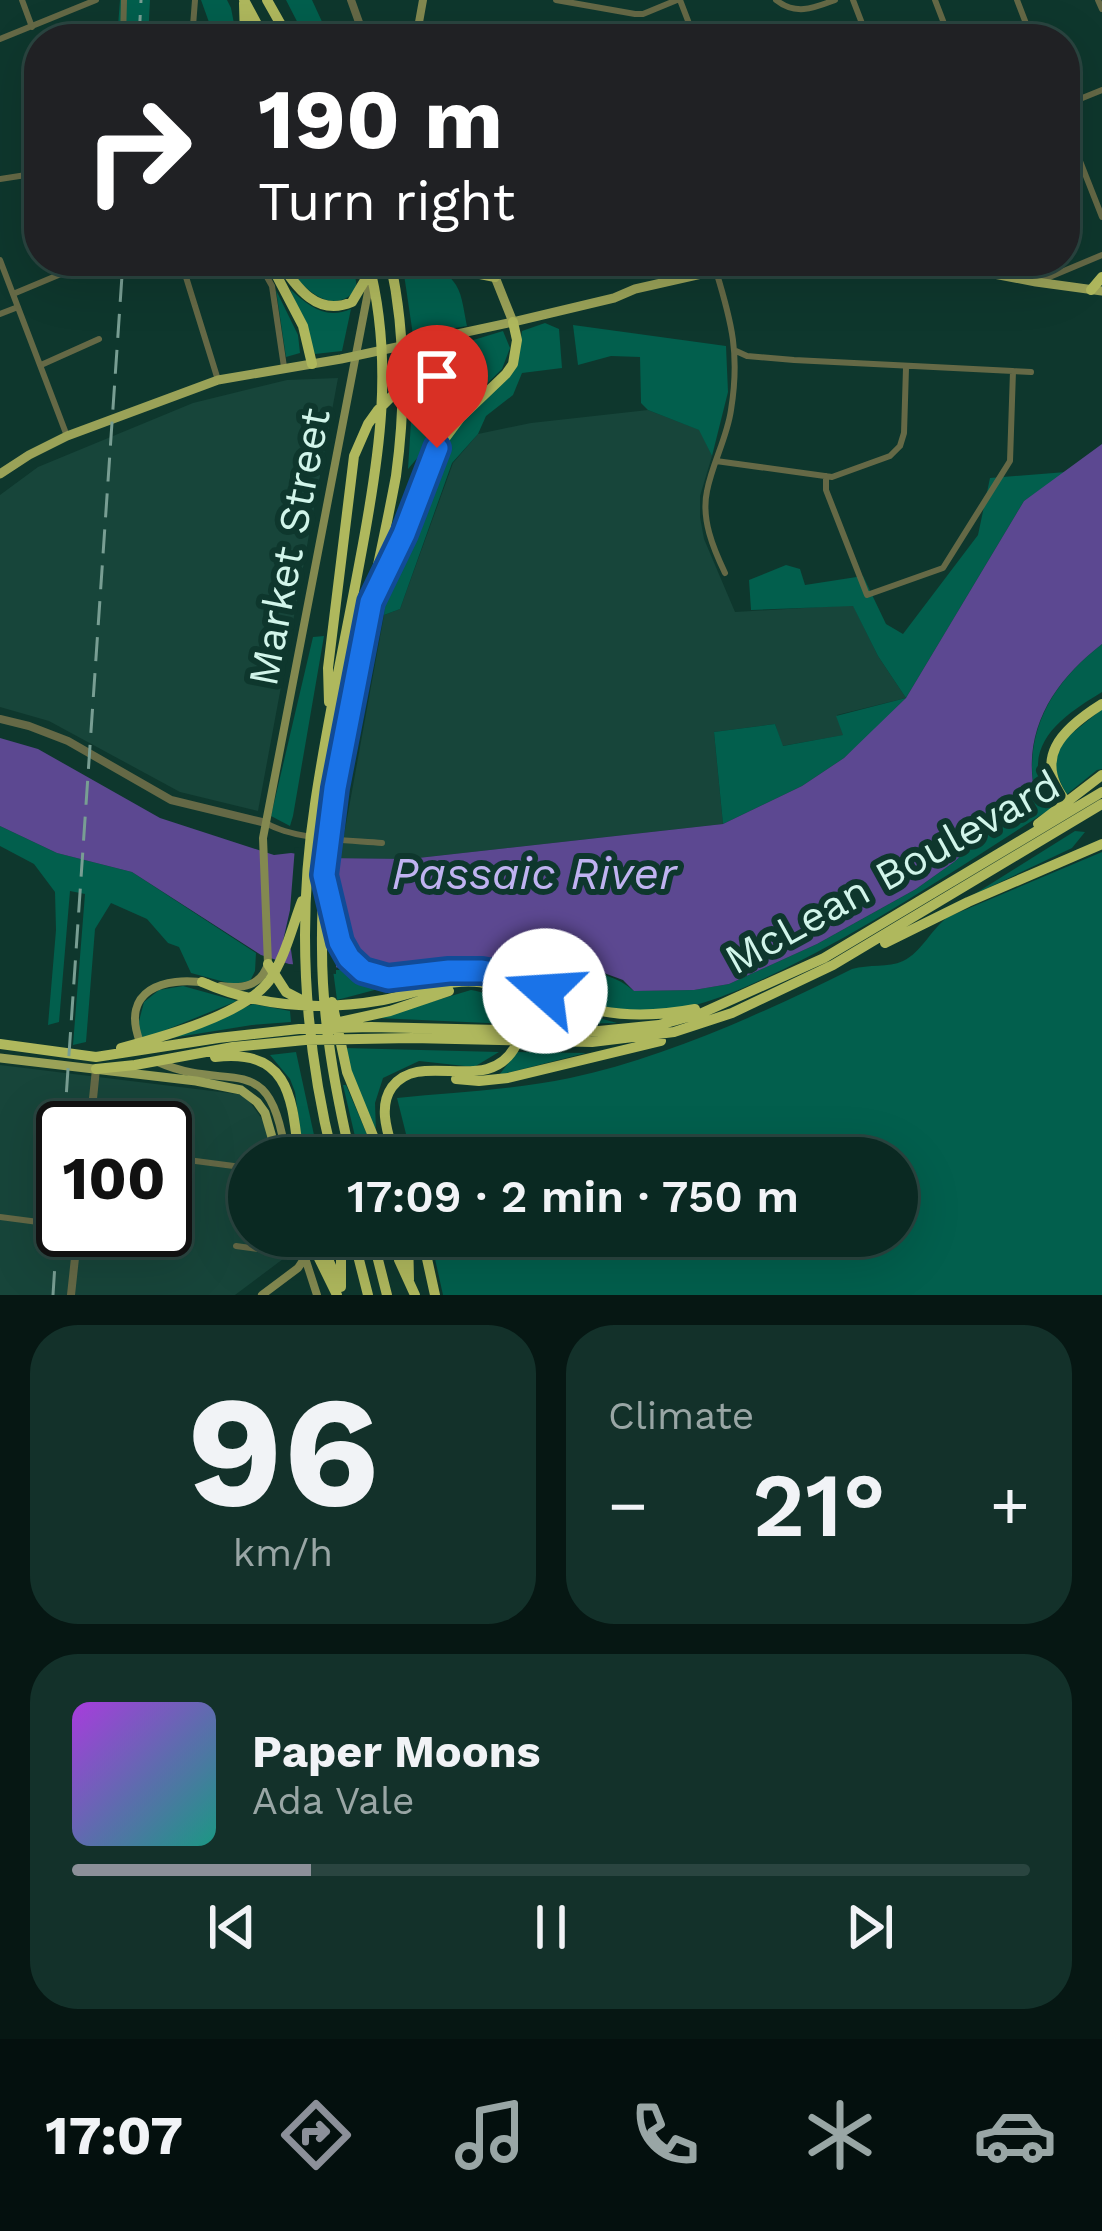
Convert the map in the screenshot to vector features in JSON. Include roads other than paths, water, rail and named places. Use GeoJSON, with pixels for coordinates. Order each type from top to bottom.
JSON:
{"type":"FeatureCollection","features":[{"type":"Feature","properties":{"kind":"highway"},"geometry":{"type":"LineString","coordinates":[[277,276],[303,326],[312,364]]}},
{"type":"Feature","properties":{"kind":"highway"},"geometry":{"type":"LineString","coordinates":[[290,276],[315,303],[333,308],[352,302],[365,276]]}},
{"type":"Feature","properties":{"kind":"highway"},"geometry":{"type":"LineString","coordinates":[[340,630],[369,513],[382,420],[382,341],[374,276]]}},
{"type":"Feature","properties":{"kind":"highway"},"geometry":{"type":"LineString","coordinates":[[348,1137],[329,977],[322,958],[324,875],[328,828],[396,476],[404,398],[402,337],[392,276]]}},
{"type":"Feature","properties":{"kind":"highway"},"geometry":{"type":"LineString","coordinates":[[491,276],[496,277]]}},
{"type":"Feature","properties":{"kind":"highway"},"geometry":{"type":"LineString","coordinates":[[1096,290],[1102,277]]}},
{"type":"Feature","properties":{"kind":"highway"},"geometry":{"type":"LineString","coordinates":[[371,602],[437,448],[513,364],[517,340],[513,322]]}},
{"type":"Feature","properties":{"kind":"highway"},"geometry":{"type":"LineString","coordinates":[[329,1137],[312,1051],[304,958],[305,892],[340,630],[350,475],[359,440],[377,410],[428,371],[445,337]]}},
{"type":"Feature","properties":{"kind":"highway"},"geometry":{"type":"LineString","coordinates":[[420,342],[431,356],[428,371]]}},
{"type":"Feature","properties":{"kind":"highway"},"geometry":{"type":"LineString","coordinates":[[1102,704],[1068,726],[1052,760],[1055,784],[1064,801],[1079,813],[1102,819]]}},
{"type":"Feature","properties":{"kind":"highway"},"geometry":{"type":"LineString","coordinates":[[1067,814],[1094,797],[1102,775]]}},
{"type":"Feature","properties":{"kind":"highway","name":"McLean Boulevard"},"geometry":{"type":"LineString","coordinates":[[96,1069],[305,1040],[589,1032],[643,1028],[702,1013],[824,958],[1094,797]]}},
{"type":"Feature","properties":{"kind":"highway","name":"McLean Boulevard"},"geometry":{"type":"LineString","coordinates":[[529,1035],[592,1042],[636,1039],[732,1013],[895,930],[1067,814]]}},
{"type":"Feature","properties":{"kind":"highway"},"geometry":{"type":"LineString","coordinates":[[800,982],[1102,844]]}},
{"type":"Feature","properties":{"kind":"highway"},"geometry":{"type":"LineString","coordinates":[[324,875],[340,942],[349,958],[369,974],[398,978],[482,971],[508,976],[582,1006],[626,1014],[697,1009],[756,989]]}},
{"type":"Feature","properties":{"kind":"highway"},"geometry":{"type":"LineString","coordinates":[[79,1054],[144,1041],[242,1004],[274,972],[305,892]]}},
{"type":"Feature","properties":{"kind":"highway"},"geometry":{"type":"LineString","coordinates":[[268,964],[286,992],[317,1007]]}},
{"type":"Feature","properties":{"kind":"highway"},"geometry":{"type":"LineString","coordinates":[[365,1002],[459,972]]}},
{"type":"Feature","properties":{"kind":"highway"},"geometry":{"type":"LineString","coordinates":[[202,982],[258,1000],[317,1007],[466,981],[498,988],[519,1012],[520,1035],[510,1054],[476,1072],[424,1071],[401,1078],[388,1094],[385,1108],[393,1137]]}},
{"type":"Feature","properties":{"kind":"highway"},"geometry":{"type":"LineString","coordinates":[[299,1029],[390,1011],[475,983]]}},
{"type":"Feature","properties":{"kind":"highway"},"geometry":{"type":"LineString","coordinates":[[442,1073],[470,1080],[508,1078],[676,1037],[732,1013]]}},
{"type":"Feature","properties":{"kind":"highway","name":"McLean Boulevard"},"geometry":{"type":"LineString","coordinates":[[0,1044],[96,1057],[299,1029],[370,1027],[510,1035]]}},
{"type":"Feature","properties":{"kind":"highway"},"geometry":{"type":"LineString","coordinates":[[335,1049],[373,1137]]}},
{"type":"Feature","properties":{"kind":"highway"},"geometry":{"type":"LineString","coordinates":[[146,1064],[224,1055],[270,1066],[291,1095],[296,1137]]}},
{"type":"Feature","properties":{"kind":"highway"},"geometry":{"type":"LineString","coordinates":[[319,1257],[340,1295]]}},
{"type":"Feature","properties":{"kind":"highway"},"geometry":{"type":"LineString","coordinates":[[326,1257],[340,1295]]}},
{"type":"Feature","properties":{"kind":"highway"},"geometry":{"type":"LineString","coordinates":[[340,1295],[341,1257]]}},
{"type":"Feature","properties":{"kind":"highway"},"geometry":{"type":"LineString","coordinates":[[358,1257],[368,1295]]}},
{"type":"Feature","properties":{"kind":"highway"},"geometry":{"type":"LineString","coordinates":[[376,1257],[387,1295]]}},
{"type":"Feature","properties":{"kind":"highway"},"geometry":{"type":"LineString","coordinates":[[398,1257],[412,1295]]}},
{"type":"Feature","properties":{"kind":"highway"},"geometry":{"type":"LineString","coordinates":[[409,1257],[412,1295]]}},
{"type":"Feature","properties":{"kind":"highway"},"geometry":{"type":"LineString","coordinates":[[427,1257],[435,1295]]}},
{"type":"Feature","properties":{"kind":"main road","name":"Market Street"},"geometry":{"type":"LineString","coordinates":[[268,964],[262,844],[370,276]]}},
{"type":"Feature","properties":{"kind":"main road"},"geometry":{"type":"LineString","coordinates":[[1,471],[67,436],[218,380],[445,337],[694,276]]}},
{"type":"Feature","properties":{"kind":"main road"},"geometry":{"type":"LineString","coordinates":[[1018,276],[1096,290]]}},
{"type":"Feature","properties":{"kind":"main road"},"geometry":{"type":"LineString","coordinates":[[496,277],[513,322]]}},
{"type":"Feature","properties":{"kind":"main road"},"geometry":{"type":"LineString","coordinates":[[268,964],[264,975],[250,985],[177,980],[156,985],[140,1002],[134,1026],[150,1057],[172,1068],[231,1076],[261,1088],[278,1112],[277,1137]]}},
{"type":"Feature","properties":{"kind":"main road","name":"McLean Boulevard"},"geometry":{"type":"LineString","coordinates":[[0,1058],[96,1069]]}},
{"type":"Feature","properties":{"kind":"main road"},"geometry":{"type":"LineString","coordinates":[[96,1069],[241,1090],[265,1113],[272,1137]]}},
{"type":"Feature","properties":{"kind":"main road"},"geometry":{"type":"LineString","coordinates":[[262,1295],[304,1258]]}},
{"type":"Feature","properties":{"kind":"main road"},"geometry":{"type":"LineString","coordinates":[[304,1258],[316,1295]]}},
{"type":"Feature","properties":{"kind":"street"},"geometry":{"type":"LineString","coordinates":[[39,24],[95,0]]}},
{"type":"Feature","properties":{"kind":"street"},"geometry":{"type":"LineString","coordinates":[[556,0],[634,14],[678,0]]}},
{"type":"Feature","properties":{"kind":"street"},"geometry":{"type":"LineString","coordinates":[[776,0],[802,10],[835,0]]}},
{"type":"Feature","properties":{"kind":"street"},"geometry":{"type":"LineString","coordinates":[[1099,0],[1102,9]]}},
{"type":"Feature","properties":{"kind":"street"},"geometry":{"type":"LineString","coordinates":[[1080,161],[1102,218]]}},
{"type":"Feature","properties":{"kind":"street"},"geometry":{"type":"LineString","coordinates":[[0,260],[67,436]]}},
{"type":"Feature","properties":{"kind":"street"},"geometry":{"type":"LineString","coordinates":[[13,294],[56,276]]}},
{"type":"Feature","properties":{"kind":"street"},"geometry":{"type":"LineString","coordinates":[[186,276],[218,380]]}},
{"type":"Feature","properties":{"kind":"street"},"geometry":{"type":"LineString","coordinates":[[266,276],[272,286],[284,368]]}},
{"type":"Feature","properties":{"kind":"street"},"geometry":{"type":"LineString","coordinates":[[717,276],[736,351],[729,424],[705,507],[708,530],[725,573]]}},
{"type":"Feature","properties":{"kind":"street"},"geometry":{"type":"LineString","coordinates":[[1036,282],[1051,276]]}},
{"type":"Feature","properties":{"kind":"street"},"geometry":{"type":"LineString","coordinates":[[0,314],[18,307]]}},
{"type":"Feature","properties":{"kind":"street"},"geometry":{"type":"LineString","coordinates":[[41,365],[99,339]]}},
{"type":"Feature","properties":{"kind":"street"},"geometry":{"type":"LineString","coordinates":[[736,351],[747,356],[1031,372]]}},
{"type":"Feature","properties":{"kind":"street"},"geometry":{"type":"LineString","coordinates":[[716,461],[826,476],[845,474],[890,456],[904,434],[906,366]]}},
{"type":"Feature","properties":{"kind":"street"},"geometry":{"type":"LineString","coordinates":[[826,476],[826,490],[867,595],[938,572],[1010,461],[1013,371]]}},
{"type":"Feature","properties":{"kind":"street"},"geometry":{"type":"LineString","coordinates":[[0,719],[68,742],[171,800],[273,828],[382,843]]}},
{"type":"Feature","properties":{"kind":"street"},"geometry":{"type":"LineString","coordinates":[[93,1101],[96,1069]]}},
{"type":"Feature","properties":{"kind":"street"},"geometry":{"type":"LineString","coordinates":[[192,1161],[228,1165]]}},
{"type":"Feature","properties":{"kind":"street"},"geometry":{"type":"LineString","coordinates":[[0,1217],[36,1222]]}},
{"type":"Feature","properties":{"kind":"street"},"geometry":{"type":"LineString","coordinates":[[71,1295],[75,1257]]}},
{"type":"Feature","properties":{"kind":"water","name":"Passaic River"},"geometry":{"type":"Polygon","coordinates":[[[1102,444],[1102,644],[1058,688],[1039,723],[1033,784],[1005,823],[916,889],[817,944],[729,984],[634,991],[623,980],[604,973],[478,964],[389,971],[289,964],[261,955],[132,872],[57,853],[0,826],[0,738],[38,749],[160,818],[274,855],[409,859],[723,824],[802,786],[844,758],[906,698],[1024,501],[1102,444]]]}},
{"type":"Feature","properties":{"kind":"railway"},"geometry":{"type":"LineString","coordinates":[[140,24],[141,0]]}},
{"type":"Feature","properties":{"kind":"railway"},"geometry":{"type":"LineString","coordinates":[[66,1101],[122,276]]}},
{"type":"Feature","properties":{"kind":"railway"},"geometry":{"type":"LineString","coordinates":[[53,1295],[55,1257]]}}]}
